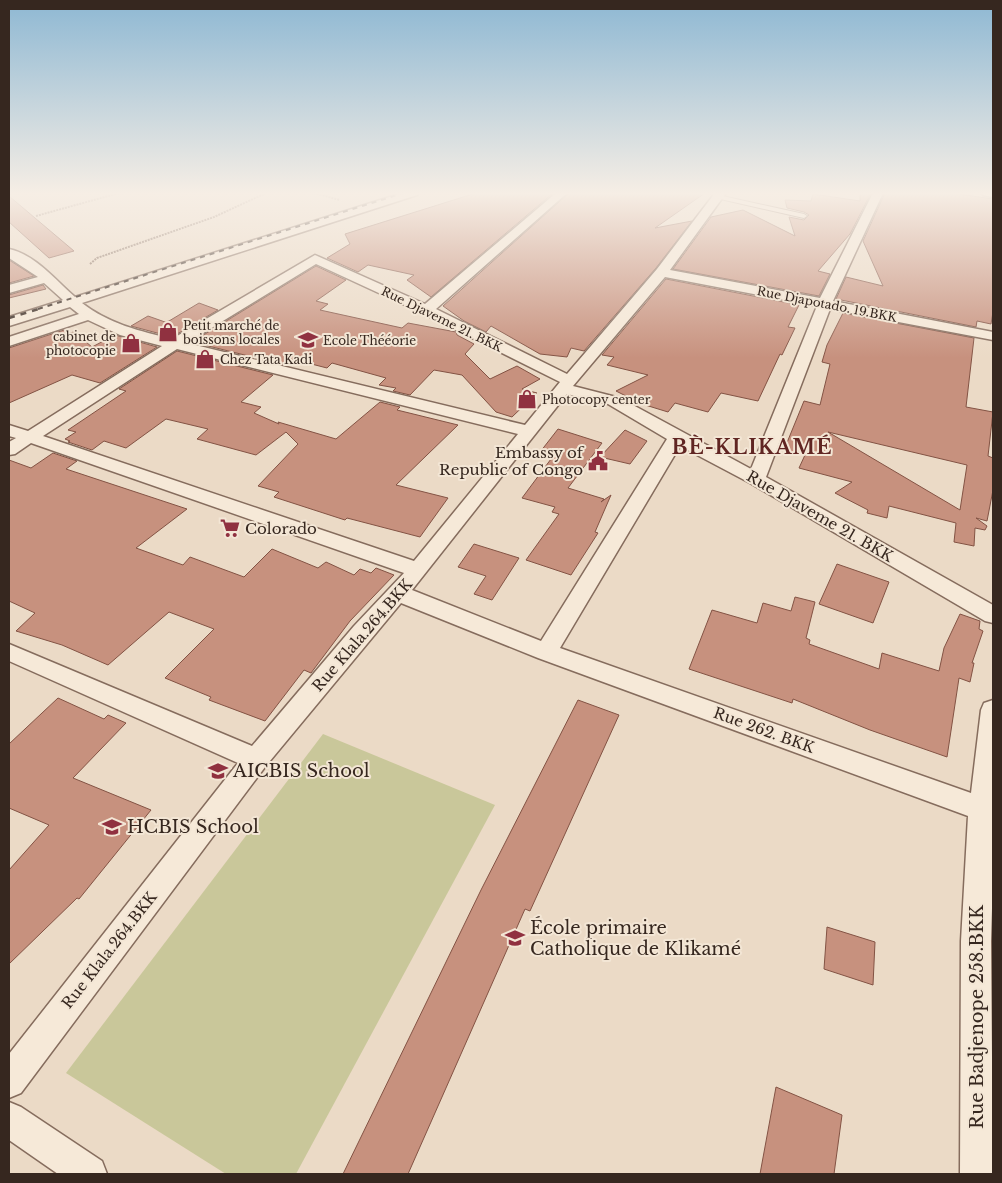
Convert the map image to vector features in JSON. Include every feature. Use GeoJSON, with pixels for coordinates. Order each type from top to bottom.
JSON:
{"type":"FeatureCollection","features":[{"type":"Feature","properties":{"kind":"street"},"geometry":{"type":"LineString","coordinates":[[9,322],[240,248]]}},
{"type":"Feature","properties":{"kind":"street"},"geometry":{"type":"LineString","coordinates":[[427,310],[498,248]]}},
{"type":"Feature","properties":{"kind":"street","name":"Rue Klala.264.BKK"},"geometry":{"type":"LineString","coordinates":[[9,1081],[256,759],[362,632],[418,570],[566,384],[662,272],[679,248]]}},
{"type":"Feature","properties":{"kind":"street"},"geometry":{"type":"LineString","coordinates":[[756,479],[824,303],[851,248]]}},
{"type":"Feature","properties":{"kind":"street"},"geometry":{"type":"LineString","coordinates":[[9,253],[31,264],[89,315],[104,324],[125,332],[528,431]]}},
{"type":"Feature","properties":{"kind":"street","name":"Rue Djaveme 21. BKK"},"geometry":{"type":"LineString","coordinates":[[175,344],[315,258],[427,310],[566,384],[614,401],[756,479],[993,615]]}},
{"type":"Feature","properties":{"kind":"street","name":"Rue Djapotado. 19.BKK"},"geometry":{"type":"LineString","coordinates":[[662,272],[993,336]]}},
{"type":"Feature","properties":{"kind":"street"},"geometry":{"type":"LineString","coordinates":[[9,289],[48,278]]}},
{"type":"Feature","properties":{"kind":"street"},"geometry":{"type":"LineString","coordinates":[[9,342],[89,315]]}},
{"type":"Feature","properties":{"kind":"street"},"geometry":{"type":"LineString","coordinates":[[9,450],[175,344]]}},
{"type":"Feature","properties":{"kind":"street"},"geometry":{"type":"LineString","coordinates":[[9,430],[418,570]]}},
{"type":"Feature","properties":{"kind":"street"},"geometry":{"type":"LineString","coordinates":[[546,652],[677,437]]}},
{"type":"Feature","properties":{"kind":"street","name":"Rue 262. BKK"},"geometry":{"type":"LineString","coordinates":[[398,593],[546,652],[982,808]]}},
{"type":"Feature","properties":{"kind":"street"},"geometry":{"type":"LineString","coordinates":[[9,652],[256,759]]}},
{"type":"Feature","properties":{"kind":"street","name":"Rue Badjenope 258.BKK"},"geometry":{"type":"LineString","coordinates":[[978,1174],[984,944],[982,808],[993,710]]}},
{"type":"Feature","properties":{"kind":"street"},"geometry":{"type":"LineString","coordinates":[[9,1119],[89,1174]]}},
{"type":"Feature","properties":{"kind":"path"},"geometry":{"type":"LineString","coordinates":[[90,264],[97,258],[123,248]]}},
{"type":"Feature","properties":{"kind":"shaded area"},"geometry":{"type":"Polygon","coordinates":[[[323,734],[495,805],[296,1174],[226,1174],[66,1073],[323,734]]]}},
{"type":"Feature","properties":{"kind":"building"},"geometry":{"type":"Polygon","coordinates":[[[38,248],[71,248],[74,251],[49,258],[38,248]]]}},
{"type":"Feature","properties":{"kind":"building"},"geometry":{"type":"Polygon","coordinates":[[[343,248],[488,248],[431,297],[407,280],[414,275],[368,265],[358,272],[327,258],[343,248]]]}},
{"type":"Feature","properties":{"kind":"building"},"geometry":{"type":"Polygon","coordinates":[[[507,248],[671,248],[584,351],[571,348],[567,357],[540,354],[491,326],[486,332],[464,321],[443,306],[507,248]]]}},
{"type":"Feature","properties":{"kind":"building"},"geometry":{"type":"Polygon","coordinates":[[[688,248],[838,248],[818,271],[830,274],[819,296],[673,269],[688,248]]]}},
{"type":"Feature","properties":{"kind":"building"},"geometry":{"type":"Polygon","coordinates":[[[866,248],[993,248],[993,312],[991,324],[977,321],[976,327],[836,299],[846,277],[883,286],[866,248]]]}},
{"type":"Feature","properties":{"kind":"building"},"geometry":{"type":"Polygon","coordinates":[[[9,260],[34,276],[9,283],[9,260]]]}},
{"type":"Feature","properties":{"kind":"building"},"geometry":{"type":"Polygon","coordinates":[[[316,266],[346,280],[316,301],[328,304],[320,310],[402,328],[408,323],[456,332],[457,335],[474,344],[465,354],[490,379],[517,366],[540,379],[522,389],[537,393],[512,417],[496,412],[462,375],[434,370],[410,395],[393,391],[396,388],[379,385],[386,378],[332,363],[327,368],[292,359],[285,365],[192,342],[316,266]]]}},
{"type":"Feature","properties":{"kind":"building"},"geometry":{"type":"Polygon","coordinates":[[[666,279],[799,305],[788,327],[795,328],[782,355],[780,354],[758,401],[721,393],[708,412],[675,403],[668,412],[642,404],[616,391],[648,375],[607,365],[614,357],[602,355],[666,279]]]}},
{"type":"Feature","properties":{"kind":"building"},"geometry":{"type":"Polygon","coordinates":[[[43,285],[46,289],[9,298],[9,295],[43,285]]]}},
{"type":"Feature","properties":{"kind":"building"},"geometry":{"type":"Polygon","coordinates":[[[199,303],[218,310],[172,337],[131,326],[148,316],[165,322],[169,321],[199,303]]]}},
{"type":"Feature","properties":{"kind":"building"},"geometry":{"type":"Polygon","coordinates":[[[843,313],[974,338],[966,407],[993,412],[988,456],[993,458],[993,490],[987,521],[976,518],[987,526],[985,530],[975,528],[974,546],[954,542],[956,523],[889,506],[887,518],[867,513],[868,510],[835,493],[852,482],[799,468],[805,455],[784,450],[804,401],[820,405],[830,364],[822,362],[827,345],[843,313]],[[828,432],[960,510],[967,465],[828,432]]]}},
{"type":"Feature","properties":{"kind":"building"},"geometry":{"type":"Polygon","coordinates":[[[64,330],[69,333],[74,332],[92,347],[115,335],[157,347],[100,383],[72,375],[9,403],[9,348],[64,330]]]}},
{"type":"Feature","properties":{"kind":"building"},"geometry":{"type":"Polygon","coordinates":[[[177,351],[273,375],[241,402],[261,407],[254,413],[279,424],[278,422],[336,439],[380,402],[400,407],[397,410],[458,425],[396,485],[448,498],[420,537],[347,518],[345,520],[274,497],[279,492],[258,486],[298,444],[286,432],[256,455],[197,439],[208,429],[166,419],[126,448],[104,441],[92,450],[68,442],[70,441],[65,439],[76,432],[68,430],[126,391],[119,389],[177,351]]]}},
{"type":"Feature","properties":{"kind":"building"},"geometry":{"type":"Polygon","coordinates":[[[558,429],[602,443],[568,488],[604,499],[601,502],[611,495],[595,532],[598,533],[571,575],[526,560],[559,514],[552,512],[555,507],[522,498],[551,459],[537,456],[558,429]]]}},
{"type":"Feature","properties":{"kind":"building"},"geometry":{"type":"Polygon","coordinates":[[[625,430],[647,441],[630,464],[600,457],[625,430]]]}},
{"type":"Feature","properties":{"kind":"building"},"geometry":{"type":"Polygon","coordinates":[[[53,453],[77,461],[66,469],[187,509],[136,548],[183,565],[190,557],[244,577],[272,549],[318,568],[326,562],[354,575],[360,569],[371,573],[376,568],[394,575],[350,621],[311,673],[304,670],[265,721],[209,700],[211,697],[165,678],[214,629],[169,612],[108,665],[62,645],[16,631],[35,613],[9,601],[9,460],[31,468],[53,453]]]}},
{"type":"Feature","properties":{"kind":"building"},"geometry":{"type":"Polygon","coordinates":[[[474,544],[519,558],[492,600],[474,594],[486,576],[458,567],[474,544]]]}},
{"type":"Feature","properties":{"kind":"building"},"geometry":{"type":"Polygon","coordinates":[[[837,564],[889,582],[873,623],[819,604],[837,564]]]}},
{"type":"Feature","properties":{"kind":"building"},"geometry":{"type":"Polygon","coordinates":[[[795,597],[815,602],[806,638],[810,640],[809,644],[879,669],[882,653],[939,671],[944,648],[960,614],[980,621],[979,629],[983,631],[972,663],[974,663],[970,682],[959,678],[947,757],[870,730],[793,699],[792,703],[689,669],[712,610],[757,623],[763,603],[791,611],[795,597]]]}},
{"type":"Feature","properties":{"kind":"building"},"geometry":{"type":"Polygon","coordinates":[[[58,698],[104,719],[108,715],[126,723],[73,778],[151,810],[79,899],[77,898],[9,964],[9,870],[49,825],[9,808],[9,744],[58,698]]]}},
{"type":"Feature","properties":{"kind":"building"},"geometry":{"type":"Polygon","coordinates":[[[578,700],[619,715],[530,911],[525,909],[408,1174],[343,1174],[481,890],[578,700]]]}},
{"type":"Feature","properties":{"kind":"building"},"geometry":{"type":"Polygon","coordinates":[[[827,927],[875,942],[873,985],[824,969],[827,927]]]}},
{"type":"Feature","properties":{"kind":"building"},"geometry":{"type":"Polygon","coordinates":[[[776,1087],[842,1115],[834,1174],[760,1174],[776,1087]]]}},
{"type":"Feature","properties":{"kind":"railway"},"geometry":{"type":"LineString","coordinates":[[38,309],[229,248]]}},
{"type":"Feature","properties":{"kind":"railway"},"geometry":{"type":"LineString","coordinates":[[9,318],[42,308]]}},
{"type":"Feature","properties":{"kind":"place","name":"Petit marché de boissons locales"},"geometry":{"type":"Point","coordinates":[168,332]}},
{"type":"Feature","properties":{"kind":"place","name":"Ecole Thééorie"},"geometry":{"type":"Point","coordinates":[308,340]}},
{"type":"Feature","properties":{"kind":"place","name":"cabinet de photocopie"},"geometry":{"type":"Point","coordinates":[131,343]}},
{"type":"Feature","properties":{"kind":"place","name":"Chez Tata Kadi"},"geometry":{"type":"Point","coordinates":[205,359]}},
{"type":"Feature","properties":{"kind":"place","name":"Photocopy center"},"geometry":{"type":"Point","coordinates":[527,399]}},
{"type":"Feature","properties":{"kind":"place","name":"Embassy of Republic of Congo"},"geometry":{"type":"Point","coordinates":[598,461]}},
{"type":"Feature","properties":{"kind":"place","name":"Colorado"},"geometry":{"type":"Point","coordinates":[230,528]}},
{"type":"Feature","properties":{"kind":"place","name":"AICBIS School"},"geometry":{"type":"Point","coordinates":[218,771]}},
{"type":"Feature","properties":{"kind":"place","name":"HCBIS School"},"geometry":{"type":"Point","coordinates":[112,827]}},
{"type":"Feature","properties":{"kind":"place","name":"École primaire Catholique de Klikamé"},"geometry":{"type":"Point","coordinates":[515,938]}},
{"type":"Feature","properties":{"kind":"district","name":"BÈ-KLIKAMÉ"},"geometry":{"type":"Point","coordinates":[752,447]}}]}
